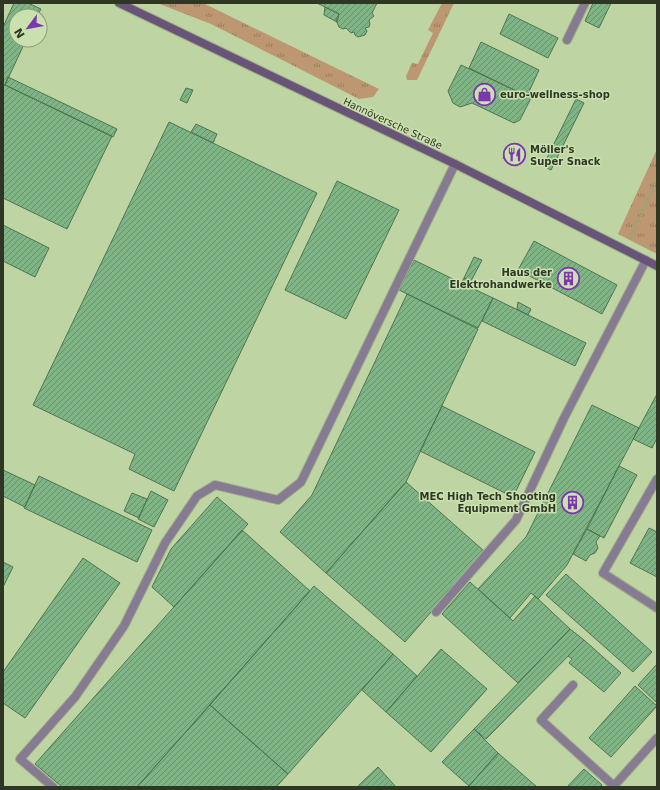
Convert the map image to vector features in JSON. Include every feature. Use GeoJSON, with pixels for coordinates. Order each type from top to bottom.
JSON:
{"type":"FeatureCollection","features":[{"type":"Feature","properties":{"kind":"main road","name":"Hannöversche Straße"},"geometry":{"type":"LineString","coordinates":[[119,3],[455,164],[657,266]]}},
{"type":"Feature","properties":{"kind":"lane"},"geometry":{"type":"LineString","coordinates":[[567,40],[585,3]]}},
{"type":"Feature","properties":{"kind":"lane"},"geometry":{"type":"LineString","coordinates":[[53,787],[20,759],[75,696],[124,626],[166,543],[197,496],[215,485],[278,500],[301,482],[455,164]]}},
{"type":"Feature","properties":{"kind":"lane"},"geometry":{"type":"LineString","coordinates":[[436,612],[516,520],[564,418],[646,260]]}},
{"type":"Feature","properties":{"kind":"lane"},"geometry":{"type":"LineString","coordinates":[[657,479],[603,572],[657,608]]}},
{"type":"Feature","properties":{"kind":"lane"},"geometry":{"type":"LineString","coordinates":[[573,685],[541,720],[614,786],[657,738]]}},
{"type":"Feature","properties":{"kind":"path"},"geometry":{"type":"LineString","coordinates":[[629,241],[657,179]]}},
{"type":"Feature","properties":{"kind":"green space"},"geometry":{"type":"Polygon","coordinates":[[[157,3],[203,3],[379,89],[373,97],[359,99],[211,24],[157,3]]]}},
{"type":"Feature","properties":{"kind":"green space"},"geometry":{"type":"Polygon","coordinates":[[[442,3],[454,3],[417,80],[407,80],[406,76],[412,63],[418,64],[433,33],[428,30],[442,3]]]}},
{"type":"Feature","properties":{"kind":"green space"},"geometry":{"type":"Polygon","coordinates":[[[657,149],[657,254],[618,234],[657,149]]]}},
{"type":"Feature","properties":{"kind":"building"},"geometry":{"type":"Polygon","coordinates":[[[14,3],[28,3],[39,8],[12,8],[14,3]]]}},
{"type":"Feature","properties":{"kind":"building"},"geometry":{"type":"Polygon","coordinates":[[[317,3],[377,3],[372,13],[374,16],[369,20],[369,27],[365,28],[367,31],[365,35],[358,37],[354,32],[351,33],[346,28],[343,29],[339,27],[336,20],[339,14],[317,3]]]}},
{"type":"Feature","properties":{"kind":"building"},"geometry":{"type":"Polygon","coordinates":[[[593,3],[611,3],[599,28],[585,21],[593,3]]]}},
{"type":"Feature","properties":{"kind":"building"},"geometry":{"type":"Polygon","coordinates":[[[325,7],[339,14],[337,22],[324,15],[325,7]]]}},
{"type":"Feature","properties":{"kind":"building"},"geometry":{"type":"Polygon","coordinates":[[[509,14],[558,38],[548,58],[500,34],[509,14]]]}},
{"type":"Feature","properties":{"kind":"building"},"geometry":{"type":"Polygon","coordinates":[[[8,16],[8,48],[22,48],[5,85],[3,84],[3,27],[8,16]]]}},
{"type":"Feature","properties":{"kind":"building"},"geometry":{"type":"Polygon","coordinates":[[[481,42],[539,70],[527,96],[469,68],[481,42]]]}},
{"type":"Feature","properties":{"kind":"building","name":"euro-wellness-shop"},"geometry":{"type":"Polygon","coordinates":[[[461,65],[531,98],[520,120],[514,123],[472,103],[460,107],[453,103],[448,91],[461,65]]]}},
{"type":"Feature","properties":{"kind":"building"},"geometry":{"type":"Polygon","coordinates":[[[8,77],[117,129],[113,137],[5,85],[8,77]]]}},
{"type":"Feature","properties":{"kind":"building"},"geometry":{"type":"Polygon","coordinates":[[[3,84],[112,136],[67,229],[3,198],[3,84]]]}},
{"type":"Feature","properties":{"kind":"building"},"geometry":{"type":"Polygon","coordinates":[[[186,88],[193,90],[187,103],[180,100],[186,88]]]}},
{"type":"Feature","properties":{"kind":"building"},"geometry":{"type":"Polygon","coordinates":[[[576,99],[584,103],[551,170],[543,166],[576,99]]]}},
{"type":"Feature","properties":{"kind":"building"},"geometry":{"type":"Polygon","coordinates":[[[169,122],[317,193],[174,491],[129,469],[135,454],[33,405],[169,122]]]}},
{"type":"Feature","properties":{"kind":"building"},"geometry":{"type":"Polygon","coordinates":[[[196,124],[217,134],[213,143],[191,132],[196,124]]]}},
{"type":"Feature","properties":{"kind":"building","name":"Möller's Super Snack"},"geometry":{"type":"Polygon","coordinates":[[[510,144],[524,151],[517,166],[503,158],[510,144]]]}},
{"type":"Feature","properties":{"kind":"building"},"geometry":{"type":"Polygon","coordinates":[[[337,181],[399,210],[346,319],[285,290],[337,181]]]}},
{"type":"Feature","properties":{"kind":"building"},"geometry":{"type":"Polygon","coordinates":[[[3,225],[49,248],[35,277],[3,261],[3,225]]]}},
{"type":"Feature","properties":{"kind":"building","name":"Haus der Elektrohandwerke"},"geometry":{"type":"Polygon","coordinates":[[[534,241],[617,285],[602,314],[518,270],[534,241]]]}},
{"type":"Feature","properties":{"kind":"building"},"geometry":{"type":"Polygon","coordinates":[[[474,257],[482,260],[471,281],[464,278],[474,257]]]}},
{"type":"Feature","properties":{"kind":"building"},"geometry":{"type":"Polygon","coordinates":[[[414,260],[461,283],[464,278],[478,285],[476,290],[493,298],[478,328],[399,290],[414,260]]]}},
{"type":"Feature","properties":{"kind":"building"},"geometry":{"type":"Polygon","coordinates":[[[407,294],[478,329],[406,482],[326,573],[280,532],[312,495],[407,294]]]}},
{"type":"Feature","properties":{"kind":"building"},"geometry":{"type":"Polygon","coordinates":[[[493,298],[586,343],[575,366],[482,321],[493,298]]]}},
{"type":"Feature","properties":{"kind":"building"},"geometry":{"type":"Polygon","coordinates":[[[518,302],[531,309],[528,315],[517,309],[518,302]]]}},
{"type":"Feature","properties":{"kind":"building"},"geometry":{"type":"Polygon","coordinates":[[[657,394],[657,438],[652,448],[633,439],[657,394]]]}},
{"type":"Feature","properties":{"kind":"building","name":"MEC High Tech Shooting Equipment GmbH"},"geometry":{"type":"Polygon","coordinates":[[[592,405],[639,428],[567,565],[538,599],[531,593],[510,618],[478,589],[526,537],[592,405]]]}},
{"type":"Feature","properties":{"kind":"building"},"geometry":{"type":"Polygon","coordinates":[[[442,406],[535,452],[513,497],[420,451],[442,406]]]}},
{"type":"Feature","properties":{"kind":"building"},"geometry":{"type":"Polygon","coordinates":[[[619,466],[637,475],[604,538],[587,529],[619,466]]]}},
{"type":"Feature","properties":{"kind":"building"},"geometry":{"type":"Polygon","coordinates":[[[3,470],[35,485],[25,507],[3,496],[3,470]]]}},
{"type":"Feature","properties":{"kind":"building"},"geometry":{"type":"Polygon","coordinates":[[[39,476],[152,530],[137,562],[24,508],[39,476]]]}},
{"type":"Feature","properties":{"kind":"building"},"geometry":{"type":"Polygon","coordinates":[[[406,482],[484,551],[405,642],[326,573],[406,482]]]}},
{"type":"Feature","properties":{"kind":"building"},"geometry":{"type":"Polygon","coordinates":[[[151,491],[168,500],[154,527],[138,519],[151,491]]]}},
{"type":"Feature","properties":{"kind":"building"},"geometry":{"type":"Polygon","coordinates":[[[132,493],[147,499],[139,518],[124,511],[132,493]]]}},
{"type":"Feature","properties":{"kind":"building"},"geometry":{"type":"Polygon","coordinates":[[[217,497],[248,524],[174,607],[152,587],[171,549],[217,497]]]}},
{"type":"Feature","properties":{"kind":"building"},"geometry":{"type":"Polygon","coordinates":[[[649,528],[657,532],[657,577],[630,563],[649,528]]]}},
{"type":"Feature","properties":{"kind":"building"},"geometry":{"type":"Polygon","coordinates":[[[587,529],[600,536],[596,542],[598,548],[586,561],[573,554],[587,529]]]}},
{"type":"Feature","properties":{"kind":"building"},"geometry":{"type":"Polygon","coordinates":[[[242,530],[310,591],[137,787],[62,787],[35,764],[242,530]]]}},
{"type":"Feature","properties":{"kind":"building"},"geometry":{"type":"Polygon","coordinates":[[[83,558],[120,583],[25,718],[3,703],[3,672],[83,558]]]}},
{"type":"Feature","properties":{"kind":"building"},"geometry":{"type":"Polygon","coordinates":[[[3,562],[13,567],[3,587],[3,562]]]}},
{"type":"Feature","properties":{"kind":"building"},"geometry":{"type":"Polygon","coordinates":[[[566,574],[652,652],[633,672],[546,595],[566,574]]]}},
{"type":"Feature","properties":{"kind":"building"},"geometry":{"type":"Polygon","coordinates":[[[470,582],[513,621],[535,596],[570,629],[518,683],[442,614],[470,582]]]}},
{"type":"Feature","properties":{"kind":"building"},"geometry":{"type":"Polygon","coordinates":[[[314,586],[393,654],[288,774],[210,705],[314,586]]]}},
{"type":"Feature","properties":{"kind":"building"},"geometry":{"type":"Polygon","coordinates":[[[570,629],[584,640],[486,739],[474,729],[570,629]]]}},
{"type":"Feature","properties":{"kind":"building"},"geometry":{"type":"Polygon","coordinates":[[[584,640],[621,673],[604,692],[569,663],[572,659],[568,656],[584,640]]]}},
{"type":"Feature","properties":{"kind":"building"},"geometry":{"type":"Polygon","coordinates":[[[441,649],[487,689],[431,752],[386,712],[441,649]]]}},
{"type":"Feature","properties":{"kind":"building"},"geometry":{"type":"Polygon","coordinates":[[[393,654],[417,676],[386,712],[362,690],[393,654]]]}},
{"type":"Feature","properties":{"kind":"building"},"geometry":{"type":"Polygon","coordinates":[[[657,664],[657,703],[638,685],[657,664]]]}},
{"type":"Feature","properties":{"kind":"building"},"geometry":{"type":"Polygon","coordinates":[[[635,686],[657,706],[611,757],[589,738],[635,686]]]}},
{"type":"Feature","properties":{"kind":"building"},"geometry":{"type":"Polygon","coordinates":[[[210,705],[288,774],[276,787],[137,787],[210,705]]]}},
{"type":"Feature","properties":{"kind":"building"},"geometry":{"type":"Polygon","coordinates":[[[474,729],[498,753],[469,786],[442,762],[474,729]]]}},
{"type":"Feature","properties":{"kind":"building"},"geometry":{"type":"Polygon","coordinates":[[[498,753],[537,787],[469,786],[498,753]]]}},
{"type":"Feature","properties":{"kind":"building"},"geometry":{"type":"Polygon","coordinates":[[[378,767],[396,787],[357,787],[378,767]]]}},
{"type":"Feature","properties":{"kind":"building"},"geometry":{"type":"Polygon","coordinates":[[[584,769],[602,785],[600,787],[567,787],[584,769]]]}},
{"type":"Feature","properties":{"kind":"place","name":"euro-wellness-shop"},"geometry":{"type":"Point","coordinates":[485,94]}},
{"type":"Feature","properties":{"kind":"place","name":"Möller's Super Snack"},"geometry":{"type":"Point","coordinates":[514,155]}},
{"type":"Feature","properties":{"kind":"place","name":"Haus der Elektrohandwerke"},"geometry":{"type":"Point","coordinates":[568,278]}},
{"type":"Feature","properties":{"kind":"place","name":"MEC High Tech Shooting Equipment GmbH"},"geometry":{"type":"Point","coordinates":[572,502]}}]}
